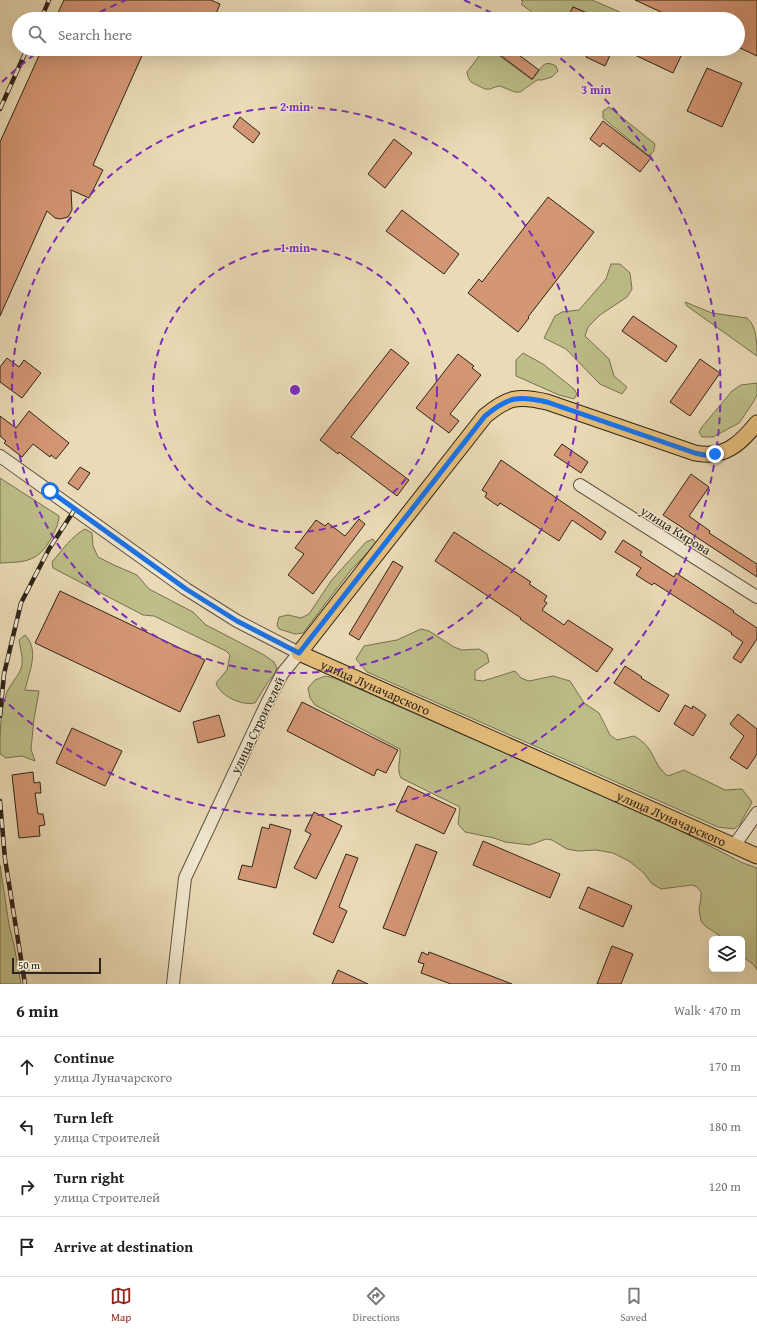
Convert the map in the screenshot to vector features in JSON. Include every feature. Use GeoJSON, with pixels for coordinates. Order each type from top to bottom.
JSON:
{"type":"FeatureCollection","features":[{"type":"Feature","properties":{"kind":"main road","name":"улица Строителей"},"geometry":{"type":"LineString","coordinates":[[299,653],[485,416],[505,401],[522,398],[547,402],[704,455],[725,451],[736,445],[747,436],[757,423]]}},
{"type":"Feature","properties":{"kind":"main road","name":"улица Луначарского"},"geometry":{"type":"LineString","coordinates":[[299,653],[757,856]]}},
{"type":"Feature","properties":{"kind":"street","name":"улица Луначарского"},"geometry":{"type":"LineString","coordinates":[[0,456],[186,589],[237,621],[299,653]]}},
{"type":"Feature","properties":{"kind":"street","name":"улица Кирова"},"geometry":{"type":"LineString","coordinates":[[580,485],[757,597]]}},
{"type":"Feature","properties":{"kind":"street","name":"улица Строителей"},"geometry":{"type":"LineString","coordinates":[[173,984],[185,878],[267,703],[282,674],[299,653]]}},
{"type":"Feature","properties":{"kind":"street"},"geometry":{"type":"LineString","coordinates":[[734,846],[757,813]]}},
{"type":"Feature","properties":{"kind":"green space"},"geometry":{"type":"Polygon","coordinates":[[[521,0],[592,0],[620,12],[586,12],[573,7],[570,12],[532,12],[521,4],[523,2],[521,0]]]}},
{"type":"Feature","properties":{"kind":"green space"},"geometry":{"type":"Polygon","coordinates":[[[479,56],[500,56],[532,80],[544,65],[551,64],[556,66],[558,71],[552,77],[537,80],[520,92],[515,92],[500,86],[485,89],[471,82],[467,72],[479,56]]]}},
{"type":"Feature","properties":{"kind":"green space"},"geometry":{"type":"Polygon","coordinates":[[[609,107],[655,144],[653,153],[648,155],[603,118],[603,111],[609,107]]]}},
{"type":"Feature","properties":{"kind":"green space"},"geometry":{"type":"Polygon","coordinates":[[[611,264],[620,264],[630,273],[632,289],[627,297],[600,315],[588,327],[585,336],[609,359],[614,376],[627,387],[622,394],[600,384],[566,349],[544,338],[555,316],[562,312],[579,310],[606,279],[611,264]]]}},
{"type":"Feature","properties":{"kind":"green space"},"geometry":{"type":"Polygon","coordinates":[[[685,302],[712,313],[747,318],[755,330],[757,356],[687,306],[685,302]]]}},
{"type":"Feature","properties":{"kind":"green space"},"geometry":{"type":"Polygon","coordinates":[[[523,353],[543,364],[574,389],[577,394],[574,399],[559,395],[516,376],[516,360],[523,353]]]}},
{"type":"Feature","properties":{"kind":"green space"},"geometry":{"type":"Polygon","coordinates":[[[757,383],[757,395],[739,423],[713,437],[702,437],[699,432],[702,427],[732,391],[741,385],[757,383]]]}},
{"type":"Feature","properties":{"kind":"green space"},"geometry":{"type":"Polygon","coordinates":[[[0,478],[59,516],[57,527],[47,545],[37,556],[31,559],[18,562],[0,563],[0,478]]]}},
{"type":"Feature","properties":{"kind":"green space"},"geometry":{"type":"Polygon","coordinates":[[[85,529],[92,533],[93,546],[98,557],[137,575],[149,589],[193,612],[206,625],[264,655],[274,662],[277,668],[275,673],[255,703],[244,703],[232,699],[218,688],[216,683],[227,670],[230,655],[226,651],[154,616],[143,615],[53,568],[52,562],[71,539],[85,529]]]}},
{"type":"Feature","properties":{"kind":"green space"},"geometry":{"type":"Polygon","coordinates":[[[373,539],[376,543],[374,546],[351,570],[303,633],[295,634],[279,629],[277,625],[279,617],[288,615],[301,618],[309,614],[331,581],[366,542],[373,539]]]}},
{"type":"Feature","properties":{"kind":"green space"},"geometry":{"type":"Polygon","coordinates":[[[421,629],[429,631],[454,647],[462,650],[479,649],[487,654],[489,662],[475,671],[475,680],[483,681],[515,671],[521,678],[529,681],[553,676],[570,681],[584,703],[599,713],[610,735],[617,740],[634,736],[646,745],[659,766],[668,776],[684,770],[725,790],[742,789],[752,802],[740,824],[734,829],[718,827],[367,672],[356,659],[364,646],[397,640],[421,629]]]}},
{"type":"Feature","properties":{"kind":"green space"},"geometry":{"type":"Polygon","coordinates":[[[25,635],[32,647],[33,654],[31,669],[25,690],[39,691],[31,749],[35,761],[22,756],[6,758],[0,754],[1,724],[4,702],[9,687],[21,669],[22,659],[19,640],[25,635]]]}},
{"type":"Feature","properties":{"kind":"green space"},"geometry":{"type":"Polygon","coordinates":[[[325,676],[334,678],[675,828],[743,863],[757,868],[757,970],[754,965],[745,958],[745,936],[720,936],[705,926],[701,921],[699,909],[701,892],[697,887],[692,885],[661,889],[651,883],[644,873],[629,861],[613,853],[596,850],[578,851],[567,849],[552,840],[546,839],[530,845],[505,842],[494,838],[465,832],[458,824],[460,807],[401,778],[399,768],[400,749],[315,705],[310,698],[308,688],[315,680],[325,676]]]}},
{"type":"Feature","properties":{"kind":"green space"},"geometry":{"type":"Polygon","coordinates":[[[0,865],[9,925],[21,984],[0,984],[0,865]]]}},
{"type":"Feature","properties":{"kind":"building"},"geometry":{"type":"Polygon","coordinates":[[[64,0],[211,0],[220,4],[217,12],[58,12],[64,0]]]}},
{"type":"Feature","properties":{"kind":"building"},"geometry":{"type":"Polygon","coordinates":[[[635,0],[757,0],[757,56],[745,50],[745,12],[661,12],[635,0]]]}},
{"type":"Feature","properties":{"kind":"building"},"geometry":{"type":"Polygon","coordinates":[[[573,7],[584,12],[570,12],[573,7]]]}},
{"type":"Feature","properties":{"kind":"building"},"geometry":{"type":"Polygon","coordinates":[[[39,56],[142,56],[93,165],[103,170],[89,198],[71,190],[72,210],[68,217],[60,219],[55,218],[47,211],[0,316],[0,142],[39,56]]]}},
{"type":"Feature","properties":{"kind":"building"},"geometry":{"type":"Polygon","coordinates":[[[501,56],[520,56],[539,70],[532,79],[501,56]]]}},
{"type":"Feature","properties":{"kind":"building"},"geometry":{"type":"Polygon","coordinates":[[[586,56],[610,56],[605,66],[586,56]]]}},
{"type":"Feature","properties":{"kind":"building"},"geometry":{"type":"Polygon","coordinates":[[[637,56],[681,56],[673,73],[637,56]]]}},
{"type":"Feature","properties":{"kind":"building"},"geometry":{"type":"Polygon","coordinates":[[[707,68],[742,83],[722,127],[687,111],[707,68]]]}},
{"type":"Feature","properties":{"kind":"building"},"geometry":{"type":"Polygon","coordinates":[[[240,117],[260,133],[253,143],[233,127],[240,117]]]}},
{"type":"Feature","properties":{"kind":"building"},"geometry":{"type":"Polygon","coordinates":[[[603,121],[651,158],[640,172],[603,143],[600,147],[590,139],[603,121]]]}},
{"type":"Feature","properties":{"kind":"building"},"geometry":{"type":"Polygon","coordinates":[[[394,139],[412,153],[385,188],[368,174],[394,139]]]}},
{"type":"Feature","properties":{"kind":"building"},"geometry":{"type":"Polygon","coordinates":[[[548,197],[594,232],[518,332],[468,293],[479,279],[482,282],[548,197]]]}},
{"type":"Feature","properties":{"kind":"building"},"geometry":{"type":"Polygon","coordinates":[[[402,210],[459,254],[444,274],[386,231],[402,210]]]}},
{"type":"Feature","properties":{"kind":"building"},"geometry":{"type":"Polygon","coordinates":[[[633,316],[677,346],[666,362],[622,331],[633,316]]]}},
{"type":"Feature","properties":{"kind":"building"},"geometry":{"type":"Polygon","coordinates":[[[391,349],[409,363],[351,437],[409,480],[397,496],[339,452],[338,454],[320,440],[391,349]]]}},
{"type":"Feature","properties":{"kind":"building"},"geometry":{"type":"Polygon","coordinates":[[[458,354],[474,366],[472,368],[481,375],[450,414],[459,421],[449,433],[416,408],[458,354]]]}},
{"type":"Feature","properties":{"kind":"building"},"geometry":{"type":"Polygon","coordinates":[[[7,358],[19,367],[24,360],[41,373],[22,398],[0,382],[0,367],[7,358]]]}},
{"type":"Feature","properties":{"kind":"building"},"geometry":{"type":"Polygon","coordinates":[[[700,359],[720,373],[690,416],[670,402],[700,359]]]}},
{"type":"Feature","properties":{"kind":"building"},"geometry":{"type":"Polygon","coordinates":[[[29,411],[69,443],[56,459],[51,455],[50,457],[33,444],[22,457],[4,443],[6,441],[0,436],[0,416],[16,428],[29,411]]]}},
{"type":"Feature","properties":{"kind":"building"},"geometry":{"type":"Polygon","coordinates":[[[562,444],[588,462],[581,473],[554,455],[562,444]]]}},
{"type":"Feature","properties":{"kind":"building"},"geometry":{"type":"Polygon","coordinates":[[[501,460],[606,532],[601,540],[572,520],[559,541],[500,503],[498,506],[485,497],[487,493],[482,490],[501,460]]]}},
{"type":"Feature","properties":{"kind":"building"},"geometry":{"type":"Polygon","coordinates":[[[80,467],[90,473],[78,490],[68,483],[80,467]]]}},
{"type":"Feature","properties":{"kind":"building"},"geometry":{"type":"Polygon","coordinates":[[[691,474],[709,487],[689,516],[710,531],[709,533],[757,564],[757,577],[663,515],[691,474]]]}},
{"type":"Feature","properties":{"kind":"building"},"geometry":{"type":"Polygon","coordinates":[[[359,519],[365,524],[313,594],[288,575],[304,554],[295,548],[316,520],[325,526],[328,523],[345,536],[359,519]]]}},
{"type":"Feature","properties":{"kind":"building"},"geometry":{"type":"Polygon","coordinates":[[[454,532],[531,582],[529,584],[547,596],[544,601],[547,603],[542,610],[564,625],[568,620],[613,649],[597,672],[520,619],[521,618],[435,561],[454,532]]]}},
{"type":"Feature","properties":{"kind":"building"},"geometry":{"type":"Polygon","coordinates":[[[623,540],[642,552],[640,555],[674,577],[676,573],[757,628],[757,639],[741,663],[733,658],[743,642],[731,634],[732,633],[654,583],[652,585],[636,575],[641,568],[615,552],[623,540]]]}},
{"type":"Feature","properties":{"kind":"building"},"geometry":{"type":"Polygon","coordinates":[[[393,561],[403,567],[359,640],[349,634],[393,561]]]}},
{"type":"Feature","properties":{"kind":"building"},"geometry":{"type":"Polygon","coordinates":[[[60,591],[205,660],[180,712],[35,643],[60,591]]]}},
{"type":"Feature","properties":{"kind":"building"},"geometry":{"type":"Polygon","coordinates":[[[625,666],[642,677],[641,678],[669,695],[659,712],[614,683],[625,666]]]}},
{"type":"Feature","properties":{"kind":"building"},"geometry":{"type":"Polygon","coordinates":[[[302,702],[398,750],[386,773],[377,769],[374,776],[287,731],[302,702]]]}},
{"type":"Feature","properties":{"kind":"building"},"geometry":{"type":"Polygon","coordinates":[[[685,705],[692,709],[693,706],[706,715],[693,736],[674,724],[685,705]]]}},
{"type":"Feature","properties":{"kind":"building"},"geometry":{"type":"Polygon","coordinates":[[[738,714],[757,729],[757,754],[747,769],[730,758],[744,736],[730,724],[738,714]]]}},
{"type":"Feature","properties":{"kind":"building"},"geometry":{"type":"Polygon","coordinates":[[[219,715],[225,736],[198,743],[193,722],[219,715]]]}},
{"type":"Feature","properties":{"kind":"building"},"geometry":{"type":"Polygon","coordinates":[[[72,728],[122,751],[105,786],[56,763],[72,728]]]}},
{"type":"Feature","properties":{"kind":"building"},"geometry":{"type":"Polygon","coordinates":[[[33,772],[34,783],[40,782],[41,793],[35,793],[38,814],[43,814],[45,825],[39,826],[40,836],[19,838],[12,775],[33,772]]]}},
{"type":"Feature","properties":{"kind":"building"},"geometry":{"type":"Polygon","coordinates":[[[408,786],[456,809],[444,834],[396,811],[408,786]]]}},
{"type":"Feature","properties":{"kind":"building"},"geometry":{"type":"Polygon","coordinates":[[[314,812],[342,826],[316,879],[294,868],[311,834],[305,831],[314,812]]]}},
{"type":"Feature","properties":{"kind":"building"},"geometry":{"type":"Polygon","coordinates":[[[270,824],[291,830],[276,888],[238,879],[242,865],[252,867],[262,827],[269,829],[270,824]]]}},
{"type":"Feature","properties":{"kind":"building"},"geometry":{"type":"Polygon","coordinates":[[[483,841],[560,874],[550,898],[473,865],[483,841]]]}},
{"type":"Feature","properties":{"kind":"building"},"geometry":{"type":"Polygon","coordinates":[[[416,844],[437,852],[405,936],[383,928],[416,844]]]}},
{"type":"Feature","properties":{"kind":"building"},"geometry":{"type":"Polygon","coordinates":[[[346,854],[358,858],[339,907],[347,911],[333,943],[313,934],[346,854]]]}},
{"type":"Feature","properties":{"kind":"building"},"geometry":{"type":"Polygon","coordinates":[[[588,887],[632,906],[623,927],[579,908],[588,887]]]}},
{"type":"Feature","properties":{"kind":"building"},"geometry":{"type":"Polygon","coordinates":[[[612,946],[633,954],[621,984],[597,984],[612,946]]]}},
{"type":"Feature","properties":{"kind":"building"},"geometry":{"type":"Polygon","coordinates":[[[422,952],[428,955],[429,952],[512,984],[451,984],[421,973],[424,964],[418,962],[422,952]]]}},
{"type":"Feature","properties":{"kind":"building"},"geometry":{"type":"Polygon","coordinates":[[[338,970],[368,984],[332,984],[338,970]]]}},
{"type":"Feature","properties":{"kind":"railway"},"geometry":{"type":"LineString","coordinates":[[44,12],[49,0]]}},
{"type":"Feature","properties":{"kind":"railway"},"geometry":{"type":"LineString","coordinates":[[0,109],[24,56]]}},
{"type":"Feature","properties":{"kind":"railway"},"geometry":{"type":"LineString","coordinates":[[0,716],[4,674],[21,603],[49,549],[75,509]]}},
{"type":"Feature","properties":{"kind":"railway"},"geometry":{"type":"LineString","coordinates":[[0,801],[5,859],[25,984]]}},
{"type":"Feature","properties":{"kind":"route"},"geometry":{"type":"LineString","coordinates":[[50,491],[186,589],[237,621],[299,653],[485,416],[505,401],[522,398],[537,399],[695,453],[704,455],[715,454]]}}]}
